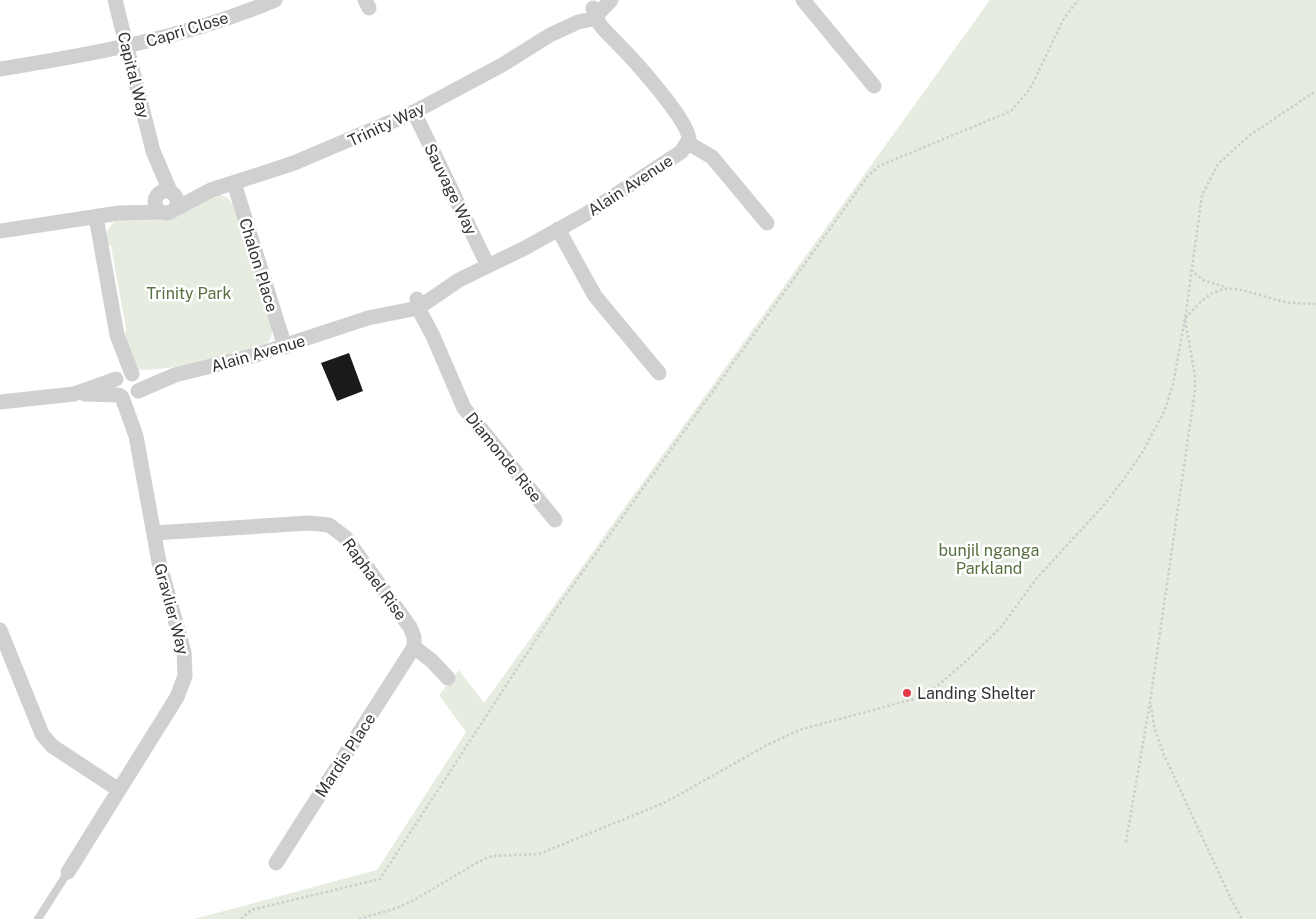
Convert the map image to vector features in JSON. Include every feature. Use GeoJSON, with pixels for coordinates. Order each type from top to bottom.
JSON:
{"type":"FeatureCollection","features":[{"type":"Feature","properties":{"kind":"street","name":"Capital Way"},"geometry":{"type":"LineString","coordinates":[[115,0],[165,200]]}},
{"type":"Feature","properties":{"kind":"street","name":"Capri Close"},"geometry":{"type":"LineString","coordinates":[[0,69],[127,47],[208,24],[275,0]]}},
{"type":"Feature","properties":{"kind":"street","name":"Trinity Way"},"geometry":{"type":"LineString","coordinates":[[0,231],[120,213],[165,200],[212,190],[336,147],[414,112],[502,65],[550,35],[567,20],[597,10],[611,0]]}},
{"type":"Feature","properties":{"kind":"street"},"geometry":{"type":"LineString","coordinates":[[803,0],[874,86]]}},
{"type":"Feature","properties":{"kind":"street","name":"Alain Avenue"},"geometry":{"type":"LineString","coordinates":[[0,402],[74,394],[129,394],[175,375],[285,347],[368,318],[420,304],[459,280],[558,229],[644,178],[675,157],[688,143],[689,136],[684,122],[618,44],[597,10]]}},
{"type":"Feature","properties":{"kind":"street","name":"Sauvage Way"},"geometry":{"type":"LineString","coordinates":[[414,112],[488,266]]}},
{"type":"Feature","properties":{"kind":"street"},"geometry":{"type":"LineString","coordinates":[[688,143],[712,157],[766,223]]}},
{"type":"Feature","properties":{"kind":"street","name":"Chalon Place"},"geometry":{"type":"LineString","coordinates":[[234,183],[285,347]]}},
{"type":"Feature","properties":{"kind":"street"},"geometry":{"type":"LineString","coordinates":[[96,217],[125,376]]}},
{"type":"Feature","properties":{"kind":"street"},"geometry":{"type":"LineString","coordinates":[[558,229],[596,296],[659,373]]}},
{"type":"Feature","properties":{"kind":"street","name":"Diamonde Rise"},"geometry":{"type":"LineString","coordinates":[[420,304],[470,416],[555,520]]}},
{"type":"Feature","properties":{"kind":"street","name":"Alain Avenue"},"geometry":{"type":"LineString","coordinates":[[74,394],[125,376],[175,375]]}},
{"type":"Feature","properties":{"kind":"street"},"geometry":{"type":"LineString","coordinates":[[125,376],[138,381],[129,394],[114,386],[125,376]]}},
{"type":"Feature","properties":{"kind":"street","name":"Gravlier Way"},"geometry":{"type":"LineString","coordinates":[[68,872],[177,697],[185,676],[184,652],[159,562],[129,394]]}},
{"type":"Feature","properties":{"kind":"street","name":"Raphael Rise"},"geometry":{"type":"LineString","coordinates":[[154,534],[310,523],[329,525],[345,537],[410,627],[414,637],[414,647]]}},
{"type":"Feature","properties":{"kind":"street"},"geometry":{"type":"LineString","coordinates":[[0,630],[36,721],[47,741],[120,790]]}},
{"type":"Feature","properties":{"kind":"street"},"geometry":{"type":"LineString","coordinates":[[414,647],[448,678]]}},
{"type":"Feature","properties":{"kind":"street","name":"Mardis Place"},"geometry":{"type":"LineString","coordinates":[[276,862],[414,647]]}},
{"type":"Feature","properties":{"kind":"lane"},"geometry":{"type":"LineString","coordinates":[[38,919],[68,872]]}},
{"type":"Feature","properties":{"kind":"path"},"geometry":{"type":"LineString","coordinates":[[241,919],[251,910],[380,879],[556,609],[868,176],[880,166],[1011,111],[1030,89],[1063,20],[1078,0]]}},
{"type":"Feature","properties":{"kind":"path"},"geometry":{"type":"LineString","coordinates":[[359,919],[396,908],[416,899],[478,862],[492,856],[539,854],[666,802],[767,745],[799,730],[896,705],[914,699],[936,687],[986,643],[1037,578],[1103,506],[1142,453],[1165,410],[1173,384],[1185,319],[1202,195],[1218,164],[1250,135],[1316,91]]}},
{"type":"Feature","properties":{"kind":"path"},"geometry":{"type":"LineString","coordinates":[[1191,270],[1203,280],[1227,288],[1256,293],[1281,301],[1316,304]]}},
{"type":"Feature","properties":{"kind":"path"},"geometry":{"type":"LineString","coordinates":[[1185,319],[1209,295],[1227,288]]}},
{"type":"Feature","properties":{"kind":"path"},"geometry":{"type":"LineString","coordinates":[[1126,842],[1150,702],[1196,390],[1185,319]]}},
{"type":"Feature","properties":{"kind":"path"},"geometry":{"type":"LineString","coordinates":[[1150,702],[1154,726],[1164,755],[1226,890],[1242,919]]}},
{"type":"Feature","properties":{"kind":"green space","name":"bunjil nganga Parkland"},"geometry":{"type":"Polygon","coordinates":[[[990,0],[1316,0],[1316,919],[194,919],[377,870],[466,732],[439,695],[459,670],[484,703],[990,0]]]}},
{"type":"Feature","properties":{"kind":"green space","name":"Trinity Park"},"geometry":{"type":"Polygon","coordinates":[[[220,195],[227,197],[234,206],[272,328],[270,339],[259,347],[204,362],[163,369],[136,369],[124,339],[126,329],[111,246],[106,243],[108,231],[112,224],[120,220],[161,220],[171,218],[194,203],[220,195]]]}},
{"type":"Feature","properties":{"kind":"building"},"geometry":{"type":"Polygon","coordinates":[[[349,353],[363,391],[337,401],[321,363],[349,353]]]}},
{"type":"Feature","properties":{"kind":"place","name":"Landing Shelter"},"geometry":{"type":"Point","coordinates":[907,693]}}]}
